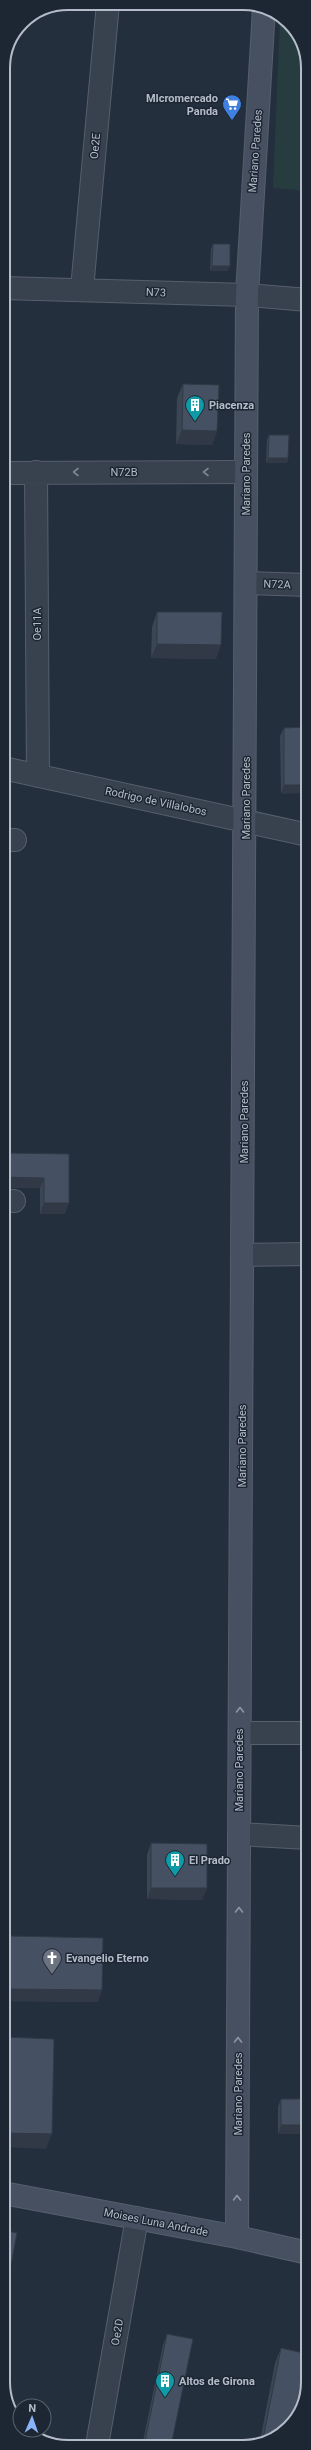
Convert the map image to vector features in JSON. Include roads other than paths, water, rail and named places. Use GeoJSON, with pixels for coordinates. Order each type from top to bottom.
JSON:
{"type":"FeatureCollection","features":[{"type":"Feature","properties":{"kind":"main road","name":"Mariano Paredes"},"geometry":{"type":"LineString","coordinates":[[237,2237],[239,1834],[245,1733],[243,1255],[246,820],[246,295],[264,14]]}},
{"type":"Feature","properties":{"kind":"main road","name":"Moises Luna Andrade"},"geometry":{"type":"LineString","coordinates":[[10,2194],[237,2237],[301,2251]]}},
{"type":"Feature","properties":{"kind":"street","name":"Oe2E"},"geometry":{"type":"LineString","coordinates":[[82,289],[107,10]]}},
{"type":"Feature","properties":{"kind":"street","name":"N73"},"geometry":{"type":"LineString","coordinates":[[10,288],[246,295],[301,299]]}},
{"type":"Feature","properties":{"kind":"street","name":"Oe11A"},"geometry":{"type":"LineString","coordinates":[[36,472],[38,776]]}},
{"type":"Feature","properties":{"kind":"street","name":"N72B"},"geometry":{"type":"LineString","coordinates":[[10,473],[245,472]]}},
{"type":"Feature","properties":{"kind":"street","name":"N72A"},"geometry":{"type":"LineString","coordinates":[[246,583],[301,585]]}},
{"type":"Feature","properties":{"kind":"street","name":"Rodrigo de Villalobos"},"geometry":{"type":"LineString","coordinates":[[10,770],[246,820],[301,833]]}},
{"type":"Feature","properties":{"kind":"street"},"geometry":{"type":"LineString","coordinates":[[243,1255],[301,1254]]}},
{"type":"Feature","properties":{"kind":"street"},"geometry":{"type":"LineString","coordinates":[[245,1733],[301,1733]]}},
{"type":"Feature","properties":{"kind":"street"},"geometry":{"type":"LineString","coordinates":[[239,1834],[301,1838]]}},
{"type":"Feature","properties":{"kind":"street","name":"Oe2D"},"geometry":{"type":"LineString","coordinates":[[98,2440],[137,2218]]}},
{"type":"Feature","properties":{"kind":"place","name":"MIcromercado Panda"},"geometry":{"type":"Point","coordinates":[232,121]}},
{"type":"Feature","properties":{"kind":"place","name":"Piacenza"},"geometry":{"type":"Point","coordinates":[195,422]}},
{"type":"Feature","properties":{"kind":"place","name":"El Prado"},"geometry":{"type":"Point","coordinates":[175,1877]}},
{"type":"Feature","properties":{"kind":"place","name":"Evangelio Eterno"},"geometry":{"type":"Point","coordinates":[52,1975]}},
{"type":"Feature","properties":{"kind":"place","name":"Altos de Girona"},"geometry":{"type":"Point","coordinates":[165,2398]}}]}
